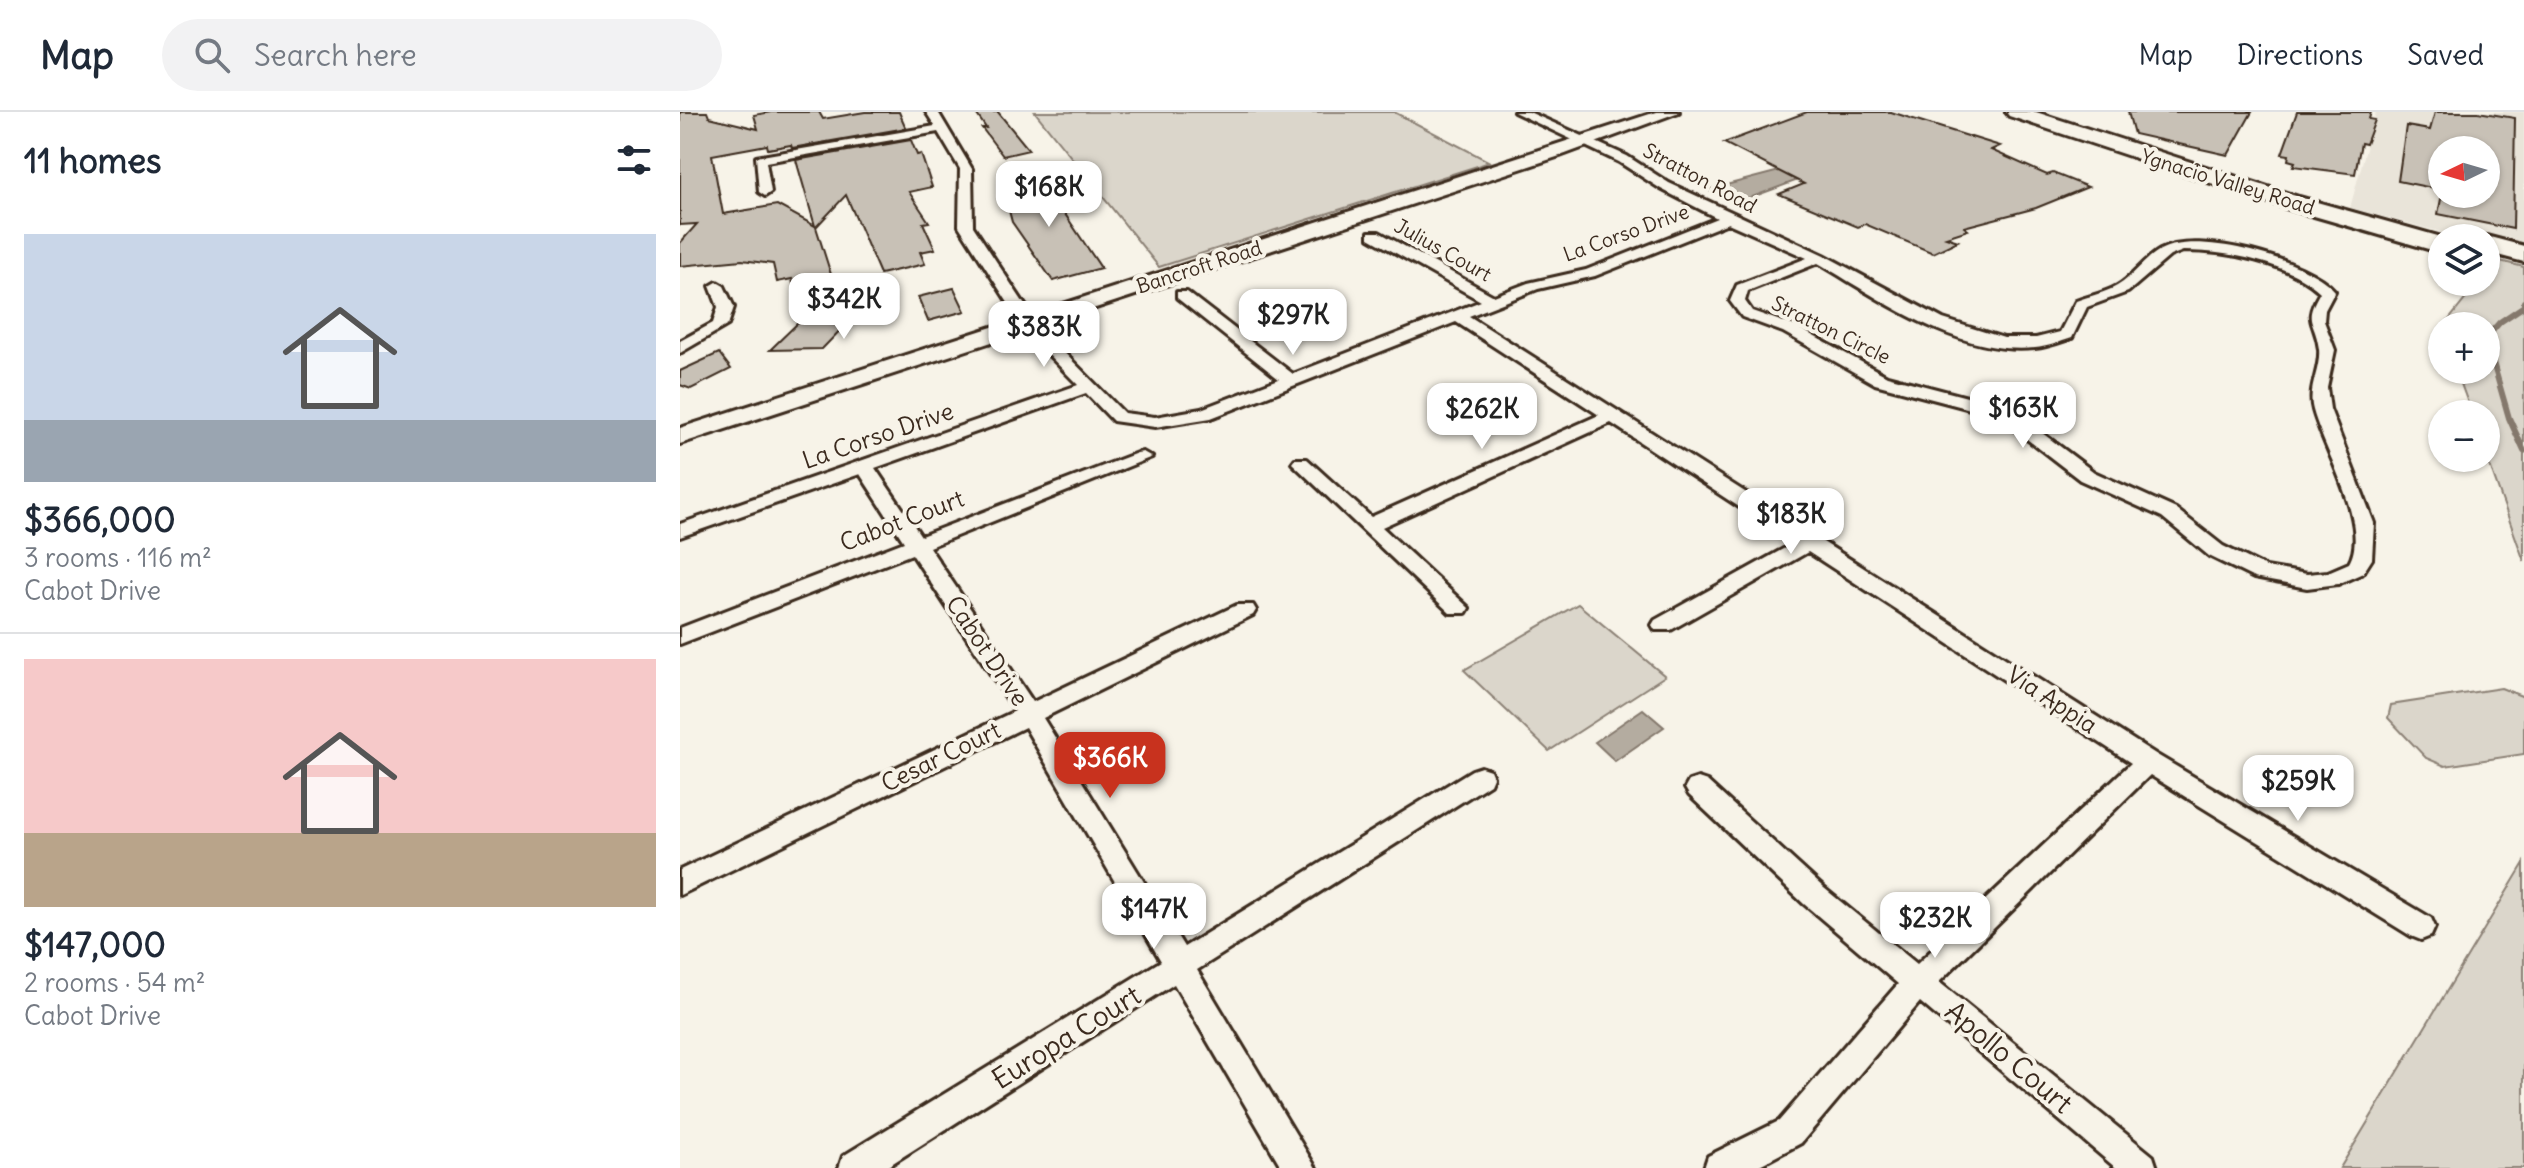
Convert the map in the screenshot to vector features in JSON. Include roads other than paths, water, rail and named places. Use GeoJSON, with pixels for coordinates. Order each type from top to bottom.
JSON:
{"type":"FeatureCollection","features":[{"type":"Feature","properties":{"kind":"highway","name":"Ygnacio Valley Road"},"geometry":{"type":"LineString","coordinates":[[2016,112],[2277,198],[2428,241]]}},
{"type":"Feature","properties":{"kind":"highway","name":"Ygnacio Valley Road"},"geometry":{"type":"LineString","coordinates":[[2050,112],[2336,204],[2428,229]]}},
{"type":"Feature","properties":{"kind":"highway"},"geometry":{"type":"LineString","coordinates":[[2500,248],[2524,254]]}},
{"type":"Feature","properties":{"kind":"highway"},"geometry":{"type":"LineString","coordinates":[[2500,261],[2524,267]]}},
{"type":"Feature","properties":{"kind":"main road","name":"Bancroft Road"},"geometry":{"type":"LineString","coordinates":[[1580,139],[1646,112]]}},
{"type":"Feature","properties":{"kind":"main road","name":"Bancroft Road"},"geometry":{"type":"LineString","coordinates":[[680,417],[1199,265],[1671,112]]}},
{"type":"Feature","properties":{"kind":"main road","name":"Bancroft Road"},"geometry":{"type":"LineString","coordinates":[[680,436],[1025,318]]}},
{"type":"Feature","properties":{"kind":"street","name":"La Corso Drive"},"geometry":{"type":"LineString","coordinates":[[932,112],[966,169],[966,226],[1025,318],[1119,417],[1155,422],[1205,414],[1492,301],[1533,286],[1590,273],[1728,218]]}},
{"type":"Feature","properties":{"kind":"street","name":"Stratton Road"},"geometry":{"type":"LineString","coordinates":[[1520,112],[1580,139],[1728,218],[1819,258]]}},
{"type":"Feature","properties":{"kind":"street"},"geometry":{"type":"LineString","coordinates":[[765,192],[760,160],[942,128]]}},
{"type":"Feature","properties":{"kind":"street","name":"Julius Court"},"geometry":{"type":"LineString","coordinates":[[1374,235],[1492,301]]}},
{"type":"Feature","properties":{"kind":"street","name":"Stratton Circle"},"geometry":{"type":"LineString","coordinates":[[2182,247],[2233,251],[2311,278],[2328,291],[2317,310],[2316,321],[2327,350],[2319,388],[2321,409],[2364,523],[2362,559],[2356,568],[2331,579],[2307,581],[2261,573],[2216,551],[2169,513],[2087,476],[2032,431],[2003,412],[1881,380],[1821,345],[1741,308],[1737,301],[1742,288],[1819,258],[1948,328],[1987,339],[2020,342],[2045,342],[2066,335],[2081,304],[2123,289],[2165,253],[2182,247]]}},
{"type":"Feature","properties":{"kind":"street"},"geometry":{"type":"LineString","coordinates":[[680,348],[720,325],[726,307],[717,286]]}},
{"type":"Feature","properties":{"kind":"street"},"geometry":{"type":"LineString","coordinates":[[1182,295],[1290,380]]}},
{"type":"Feature","properties":{"kind":"street","name":"Via Appia"},"geometry":{"type":"LineString","coordinates":[[1456,315],[2148,762],[2421,927]]}},
{"type":"Feature","properties":{"kind":"street","name":"La Corso Drive"},"geometry":{"type":"LineString","coordinates":[[680,531],[1091,386]]}},
{"type":"Feature","properties":{"kind":"street"},"geometry":{"type":"LineString","coordinates":[[1369,525],[1612,416]]}},
{"type":"Feature","properties":{"kind":"street","name":"Cabot Court"},"geometry":{"type":"LineString","coordinates":[[680,636],[1143,457]]}},
{"type":"Feature","properties":{"kind":"street"},"geometry":{"type":"LineString","coordinates":[[1301,463],[1458,608]]}},
{"type":"Feature","properties":{"kind":"street","name":"Cabot Drive"},"geometry":{"type":"LineString","coordinates":[[865,467],[1029,714],[1300,1168]]}},
{"type":"Feature","properties":{"kind":"street"},"geometry":{"type":"LineString","coordinates":[[1663,625],[1810,543]]}},
{"type":"Feature","properties":{"kind":"street","name":"Cesar Court"},"geometry":{"type":"LineString","coordinates":[[680,883],[1245,610]]}},
{"type":"Feature","properties":{"kind":"street"},"geometry":{"type":"LineString","coordinates":[[1720,1168],[1790,1132],[1919,982],[2148,762]]}},
{"type":"Feature","properties":{"kind":"street","name":"Europa Court"},"geometry":{"type":"LineString","coordinates":[[855,1168],[1481,777]]}},
{"type":"Feature","properties":{"kind":"street","name":"Apollo Court"},"geometry":{"type":"LineString","coordinates":[[1698,788],[1814,896],[2141,1168]]}},
{"type":"Feature","properties":{"kind":"waterway"},"geometry":{"type":"LineString","coordinates":[[2524,302],[2524,306],[2500,322],[2486,338],[2509,418],[2524,451]]}}]}
